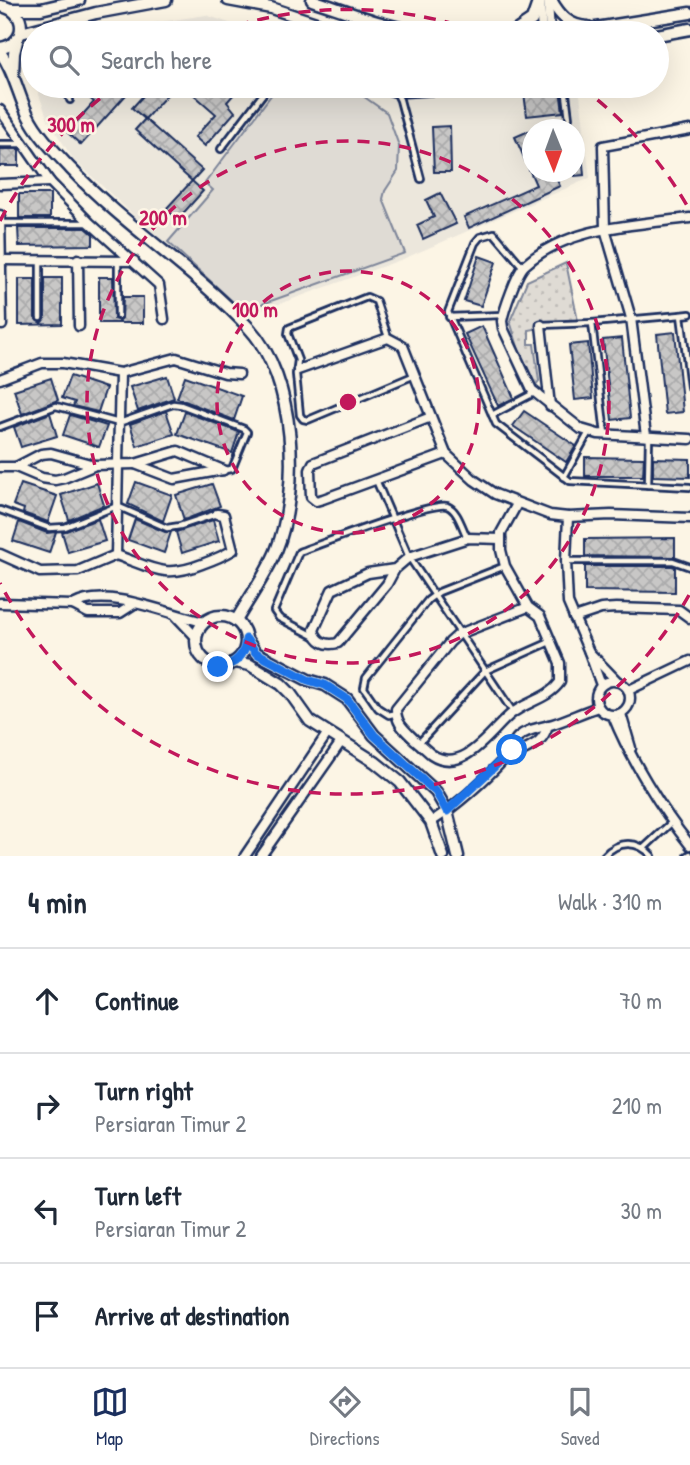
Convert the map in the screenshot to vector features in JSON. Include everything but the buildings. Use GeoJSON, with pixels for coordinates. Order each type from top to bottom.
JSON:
{"type":"FeatureCollection","features":[{"type":"Feature","properties":{"kind":"street"},"geometry":{"type":"LineString","coordinates":[[0,6],[12,9],[41,9],[79,0]]}},
{"type":"Feature","properties":{"kind":"street"},"geometry":{"type":"LineString","coordinates":[[70,21],[96,13],[166,0]]}},
{"type":"Feature","properties":{"kind":"street"},"geometry":{"type":"LineString","coordinates":[[228,0],[271,8],[305,21]]}},
{"type":"Feature","properties":{"kind":"street"},"geometry":{"type":"LineString","coordinates":[[312,0],[327,2],[374,21]]}},
{"type":"Feature","properties":{"kind":"street"},"geometry":{"type":"LineString","coordinates":[[531,21],[540,0]]}},
{"type":"Feature","properties":{"kind":"street"},"geometry":{"type":"LineString","coordinates":[[540,0],[541,21]]}},
{"type":"Feature","properties":{"kind":"street"},"geometry":{"type":"LineString","coordinates":[[550,0],[568,21]]}},
{"type":"Feature","properties":{"kind":"street"},"geometry":{"type":"LineString","coordinates":[[550,0],[550,21]]}},
{"type":"Feature","properties":{"kind":"street"},"geometry":{"type":"LineString","coordinates":[[12,9],[21,20],[13,75]]}},
{"type":"Feature","properties":{"kind":"street"},"geometry":{"type":"LineString","coordinates":[[643,21],[690,13]]}},
{"type":"Feature","properties":{"kind":"street"},"geometry":{"type":"LineString","coordinates":[[669,33],[690,29]]}},
{"type":"Feature","properties":{"kind":"street"},"geometry":{"type":"LineString","coordinates":[[19,37],[11,46],[0,50],[21,96]]}},
{"type":"Feature","properties":{"kind":"street"},"geometry":{"type":"LineString","coordinates":[[22,98],[29,117],[69,166],[99,197],[250,328],[263,345],[275,369],[284,402],[290,442],[287,514],[275,552],[236,621]]}},
{"type":"Feature","properties":{"kind":"street"},"geometry":{"type":"LineString","coordinates":[[0,110],[50,182],[90,223],[159,285],[164,319]]}},
{"type":"Feature","properties":{"kind":"street"},"geometry":{"type":"LineString","coordinates":[[648,437],[631,318],[605,229],[603,146],[690,130]]}},
{"type":"Feature","properties":{"kind":"street"},"geometry":{"type":"LineString","coordinates":[[0,184],[50,182]]}},
{"type":"Feature","properties":{"kind":"street"},"geometry":{"type":"LineString","coordinates":[[0,215],[2,325]]}},
{"type":"Feature","properties":{"kind":"street"},"geometry":{"type":"LineString","coordinates":[[690,218],[605,229],[561,242],[523,267],[503,314],[503,328],[528,384],[574,425],[605,435],[690,439]]}},
{"type":"Feature","properties":{"kind":"street"},"geometry":{"type":"LineString","coordinates":[[78,259],[79,326]]}},
{"type":"Feature","properties":{"kind":"street"},"geometry":{"type":"LineString","coordinates":[[0,260],[134,261]]}},
{"type":"Feature","properties":{"kind":"street"},"geometry":{"type":"LineString","coordinates":[[541,325],[550,405]]}},
{"type":"Feature","properties":{"kind":"street"},"geometry":{"type":"LineString","coordinates":[[298,370],[388,338],[403,346],[446,454],[474,480],[495,494],[517,504],[568,517],[611,515],[690,518]]}},
{"type":"Feature","properties":{"kind":"street"},"geometry":{"type":"LineString","coordinates":[[0,379],[42,363],[63,363],[120,373],[176,358],[225,373],[239,374]]}},
{"type":"Feature","properties":{"kind":"street"},"geometry":{"type":"LineString","coordinates":[[116,555],[120,373]]}},
{"type":"Feature","properties":{"kind":"street"},"geometry":{"type":"LineString","coordinates":[[431,417],[313,463],[310,470],[311,497],[316,501],[446,454]]}},
{"type":"Feature","properties":{"kind":"street"},"geometry":{"type":"LineString","coordinates":[[16,467],[41,454],[51,453],[93,466],[135,464],[178,451],[223,470]]}},
{"type":"Feature","properties":{"kind":"street"},"geometry":{"type":"LineString","coordinates":[[135,464],[174,479],[223,470]]}},
{"type":"Feature","properties":{"kind":"street"},"geometry":{"type":"LineString","coordinates":[[0,467],[16,467],[42,478],[55,480],[93,466]]}},
{"type":"Feature","properties":{"kind":"street"},"geometry":{"type":"LineString","coordinates":[[517,504],[505,523],[501,550],[505,566],[528,607],[540,616],[560,663],[560,682],[555,688],[513,712],[477,749],[454,759],[442,759],[432,755],[396,720],[396,711],[459,634],[528,607]]}},
{"type":"Feature","properties":{"kind":"street"},"geometry":{"type":"LineString","coordinates":[[0,554],[40,572],[78,571],[116,555],[173,573],[190,569],[233,550],[224,515],[217,514]]}},
{"type":"Feature","properties":{"kind":"street"},"geometry":{"type":"LineString","coordinates":[[568,517],[568,603],[601,685]]}},
{"type":"Feature","properties":{"kind":"street"},"geometry":{"type":"LineString","coordinates":[[394,569],[368,573],[332,590],[314,630],[316,637],[324,643],[338,643],[387,584],[394,569],[409,557],[468,538],[501,539]]}},
{"type":"Feature","properties":{"kind":"street"},"geometry":{"type":"LineString","coordinates":[[73,605],[83,599],[120,599],[204,622],[220,616],[236,621],[241,625],[246,639],[256,653],[308,680],[325,685],[347,699],[374,735],[436,792],[447,811],[458,856]]}},
{"type":"Feature","properties":{"kind":"street"},"geometry":{"type":"LineString","coordinates":[[0,603],[73,605],[88,613],[120,613],[134,604]]}},
{"type":"Feature","properties":{"kind":"street"},"geometry":{"type":"LineString","coordinates":[[574,618],[601,608],[679,610],[690,618]]}},
{"type":"Feature","properties":{"kind":"street"},"geometry":{"type":"LineString","coordinates":[[176,616],[195,636],[198,653],[210,664],[227,666],[235,662],[244,652],[246,639]]}},
{"type":"Feature","properties":{"kind":"street"},"geometry":{"type":"LineString","coordinates":[[195,636],[204,622]]}},
{"type":"Feature","properties":{"kind":"street"},"geometry":{"type":"LineString","coordinates":[[589,652],[629,690],[629,706],[617,715]]}},
{"type":"Feature","properties":{"kind":"street"},"geometry":{"type":"LineString","coordinates":[[629,690],[690,661]]}},
{"type":"Feature","properties":{"kind":"street"},"geometry":{"type":"LineString","coordinates":[[235,662],[250,665],[281,684],[310,721],[375,762],[400,782],[431,821],[443,856]]}},
{"type":"Feature","properties":{"kind":"street"},"geometry":{"type":"LineString","coordinates":[[617,681],[601,685],[596,695],[598,707],[602,711],[617,715]]}},
{"type":"Feature","properties":{"kind":"street"},"geometry":{"type":"LineString","coordinates":[[431,821],[447,811],[512,750],[518,737],[539,725],[548,725],[598,707]]}},
{"type":"Feature","properties":{"kind":"street"},"geometry":{"type":"LineString","coordinates":[[617,715],[622,740],[672,822],[690,845]]}},
{"type":"Feature","properties":{"kind":"street"},"geometry":{"type":"LineString","coordinates":[[512,750],[520,752],[535,744],[545,737],[548,725]]}},
{"type":"Feature","properties":{"kind":"street"},"geometry":{"type":"LineString","coordinates":[[245,856],[327,734]]}},
{"type":"Feature","properties":{"kind":"street"},"geometry":{"type":"LineString","coordinates":[[261,856],[341,742]]}},
{"type":"Feature","properties":{"kind":"lane"},"geometry":{"type":"LineString","coordinates":[[297,21],[298,17]]}},
{"type":"Feature","properties":{"kind":"lane"},"geometry":{"type":"LineString","coordinates":[[221,149],[260,98]]}},
{"type":"Feature","properties":{"kind":"lane"},"geometry":{"type":"LineString","coordinates":[[398,98],[421,179]]}},
{"type":"Feature","properties":{"kind":"lane"},"geometry":{"type":"LineString","coordinates":[[566,98],[569,118]]}},
{"type":"Feature","properties":{"kind":"lane"},"geometry":{"type":"LineString","coordinates":[[0,144],[25,144]]}},
{"type":"Feature","properties":{"kind":"lane"},"geometry":{"type":"LineString","coordinates":[[1,223],[90,223]]}},
{"type":"Feature","properties":{"kind":"lane"},"geometry":{"type":"LineString","coordinates":[[523,267],[498,235],[490,232],[475,243],[449,307],[449,317],[499,428],[564,477],[575,482],[690,487]]}},
{"type":"Feature","properties":{"kind":"lane"},"geometry":{"type":"LineString","coordinates":[[40,259],[40,318]]}},
{"type":"Feature","properties":{"kind":"lane"},"geometry":{"type":"LineString","coordinates":[[118,261],[118,316]]}},
{"type":"Feature","properties":{"kind":"lane"},"geometry":{"type":"LineString","coordinates":[[388,338],[376,301],[367,297],[289,328],[288,334],[298,360],[296,374],[300,415],[303,419],[308,420],[416,374]]}},
{"type":"Feature","properties":{"kind":"lane"},"geometry":{"type":"LineString","coordinates":[[449,317],[503,314]]}},
{"type":"Feature","properties":{"kind":"lane"},"geometry":{"type":"LineString","coordinates":[[541,325],[690,314]]}},
{"type":"Feature","properties":{"kind":"lane"},"geometry":{"type":"LineString","coordinates":[[681,315],[690,387]]}},
{"type":"Feature","properties":{"kind":"lane"},"geometry":{"type":"LineString","coordinates":[[592,323],[605,435]]}},
{"type":"Feature","properties":{"kind":"lane"},"geometry":{"type":"LineString","coordinates":[[492,415],[535,393]]}},
{"type":"Feature","properties":{"kind":"lane"},"geometry":{"type":"LineString","coordinates":[[0,428],[56,406],[119,423],[173,404],[247,432],[232,469],[223,470]]}},
{"type":"Feature","properties":{"kind":"lane"},"geometry":{"type":"LineString","coordinates":[[564,477],[589,432]]}},
{"type":"Feature","properties":{"kind":"lane"},"geometry":{"type":"LineString","coordinates":[[648,437],[648,485]]}},
{"type":"Feature","properties":{"kind":"lane"},"geometry":{"type":"LineString","coordinates":[[376,481],[409,557],[433,597],[513,712]]}},
{"type":"Feature","properties":{"kind":"lane"},"geometry":{"type":"LineString","coordinates":[[316,637],[279,618],[274,611],[299,552],[393,518],[440,505],[449,506],[454,511],[468,538]]}},
{"type":"Feature","properties":{"kind":"lane"},"geometry":{"type":"LineString","coordinates":[[0,510],[50,528],[65,527],[117,506],[167,528],[217,514]]}},
{"type":"Feature","properties":{"kind":"lane"},"geometry":{"type":"LineString","coordinates":[[566,561],[673,561],[690,567]]}},
{"type":"Feature","properties":{"kind":"lane"},"geometry":{"type":"LineString","coordinates":[[396,711],[389,715],[384,714],[364,688],[364,683],[428,600],[505,566]]}},
{"type":"Feature","properties":{"kind":"lane"},"geometry":{"type":"LineString","coordinates":[[419,743],[485,671],[551,642]]}},
{"type":"Feature","properties":{"kind":"lane"},"geometry":{"type":"LineString","coordinates":[[644,848],[672,822]]}},
{"type":"Feature","properties":{"kind":"lane"},"geometry":{"type":"LineString","coordinates":[[604,856],[610,849],[621,844],[644,848],[652,856]]}},
{"type":"Feature","properties":{"kind":"shaded area"},"geometry":{"type":"Polygon","coordinates":[[[206,15],[223,21],[167,21],[206,15]]]}},
{"type":"Feature","properties":{"kind":"shaded area"},"geometry":{"type":"Polygon","coordinates":[[[40,98],[580,98],[583,119],[522,119],[522,182],[581,182],[403,259],[243,317],[73,159],[48,120],[40,98]]]}},
{"type":"Feature","properties":{"kind":"shaded area"},"geometry":{"type":"Polygon","coordinates":[[[269,98],[366,98],[387,113],[399,146],[398,171],[383,199],[405,253],[243,311],[168,242],[213,190],[205,183],[269,98]]]}},
{"type":"Feature","properties":{"kind":"shaded area"},"geometry":{"type":"Polygon","coordinates":[[[585,136],[590,178],[585,180],[585,136]]]}},
{"type":"Feature","properties":{"kind":"shaded area"},"geometry":{"type":"Polygon","coordinates":[[[566,263],[578,321],[529,330],[529,344],[534,344],[539,381],[535,386],[529,382],[510,321],[527,281],[566,263]]]}},
{"type":"Feature","properties":{"kind":"route"},"geometry":{"type":"LineString","coordinates":[[218,667],[227,666],[240,658],[246,646],[246,639],[256,653],[293,673],[338,692],[347,699],[374,735],[436,792],[447,811],[496,768],[512,750]]}}]}
